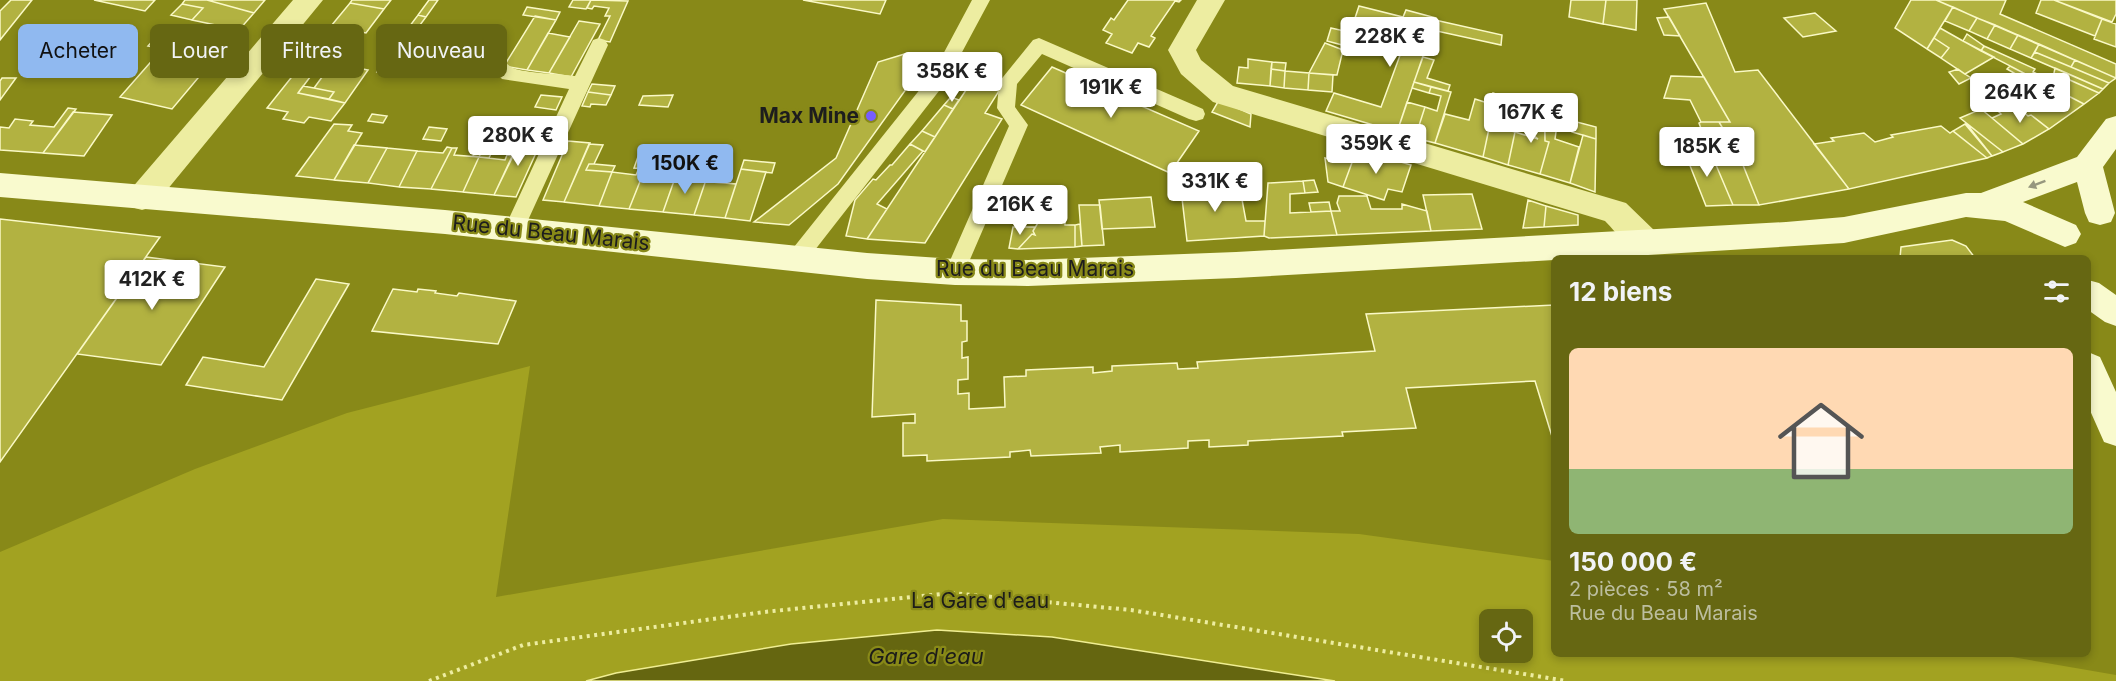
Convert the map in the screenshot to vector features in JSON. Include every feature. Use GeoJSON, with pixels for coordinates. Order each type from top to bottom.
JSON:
{"type":"FeatureCollection","features":[{"type":"Feature","properties":{"kind":"street"},"geometry":{"type":"LineString","coordinates":[[142,198],[309,0]]}},
{"type":"Feature","properties":{"kind":"street"},"geometry":{"type":"LineString","coordinates":[[1211,0],[1182,50],[1191,67],[1223,94],[1615,212],[1646,242]]}},
{"type":"Feature","properties":{"kind":"street"},"geometry":{"type":"LineString","coordinates":[[1985,204],[2088,165],[2116,127]]}},
{"type":"Feature","properties":{"kind":"street"},"geometry":{"type":"LineString","coordinates":[[2065,246],[2072,223],[2085,216],[2108,213],[2088,165]]}},
{"type":"Feature","properties":{"kind":"street","name":"Rue du Beau Marais"},"geometry":{"type":"LineString","coordinates":[[0,185],[514,229],[955,272],[1028,273],[1236,265],[1844,230],[1966,205],[1985,204],[2027,215],[2065,246]]}},
{"type":"Feature","properties":{"kind":"street"},"geometry":{"type":"LineString","coordinates":[[2091,295],[2116,312]]}},
{"type":"Feature","properties":{"kind":"street"},"geometry":{"type":"LineString","coordinates":[[2091,374],[2116,431]]}},
{"type":"Feature","properties":{"kind":"lane"},"geometry":{"type":"LineString","coordinates":[[797,258],[940,76],[981,0]]}},
{"type":"Feature","properties":{"kind":"lane"},"geometry":{"type":"LineString","coordinates":[[514,229],[599,45]]}},
{"type":"Feature","properties":{"kind":"lane"},"geometry":{"type":"LineString","coordinates":[[955,272],[1019,125],[1006,108],[1008,82],[1039,45],[1196,114]]}},
{"type":"Feature","properties":{"kind":"lane"},"geometry":{"type":"LineString","coordinates":[[507,73],[582,84]]}},
{"type":"Feature","properties":{"kind":"path"},"geometry":{"type":"LineString","coordinates":[[429,681],[523,645],[764,612],[951,592],[1131,610],[1567,681]]}},
{"type":"Feature","properties":{"kind":"green space","name":"La Gare d'eau"},"geometry":{"type":"Polygon","coordinates":[[[530,366],[496,597],[943,519],[1359,534],[1551,561],[1551,657],[2012,657],[2116,675],[2116,681],[0,681],[0,552],[195,469],[347,413],[530,366]]]}},
{"type":"Feature","properties":{"kind":"water","name":"Gare d'eau"},"geometry":{"type":"Polygon","coordinates":[[[937,630],[1052,637],[1335,681],[586,681],[616,673],[791,644],[937,630]]]}},
{"type":"Feature","properties":{"kind":"building"},"geometry":{"type":"Polygon","coordinates":[[[11,0],[32,0],[0,40],[0,11],[11,0]]]}},
{"type":"Feature","properties":{"kind":"building"},"geometry":{"type":"Polygon","coordinates":[[[94,0],[155,0],[145,11],[94,0]]]}},
{"type":"Feature","properties":{"kind":"building"},"geometry":{"type":"Polygon","coordinates":[[[185,0],[207,0],[254,13],[244,24],[211,24],[192,20],[203,8],[182,4],[185,0]]]}},
{"type":"Feature","properties":{"kind":"building"},"geometry":{"type":"Polygon","coordinates":[[[207,0],[265,0],[254,13],[207,0]]]}},
{"type":"Feature","properties":{"kind":"building"},"geometry":{"type":"Polygon","coordinates":[[[352,0],[391,0],[384,9],[350,3],[352,0]]]}},
{"type":"Feature","properties":{"kind":"building"},"geometry":{"type":"Polygon","coordinates":[[[429,0],[438,0],[426,17],[418,15],[429,0]]]}},
{"type":"Feature","properties":{"kind":"building"},"geometry":{"type":"Polygon","coordinates":[[[573,0],[591,0],[586,9],[569,7],[573,0]]]}},
{"type":"Feature","properties":{"kind":"building"},"geometry":{"type":"Polygon","coordinates":[[[591,0],[628,1],[610,42],[598,40],[610,16],[605,16],[609,8],[594,6],[592,9],[587,8],[591,0]]]}},
{"type":"Feature","properties":{"kind":"building"},"geometry":{"type":"Polygon","coordinates":[[[803,0],[886,0],[880,14],[803,0]]]}},
{"type":"Feature","properties":{"kind":"building"},"geometry":{"type":"Polygon","coordinates":[[[1128,0],[1181,0],[1175,1],[1151,36],[1155,38],[1149,47],[1138,43],[1132,53],[1106,43],[1112,34],[1103,30],[1111,18],[1114,20],[1128,0]]]}},
{"type":"Feature","properties":{"kind":"building"},"geometry":{"type":"Polygon","coordinates":[[[1571,0],[1606,0],[1603,24],[1569,17],[1571,0]]]}},
{"type":"Feature","properties":{"kind":"building"},"geometry":{"type":"Polygon","coordinates":[[[1606,0],[1637,0],[1636,30],[1603,24],[1606,0]]]}},
{"type":"Feature","properties":{"kind":"building"},"geometry":{"type":"Polygon","coordinates":[[[1911,0],[1936,0],[1953,7],[1927,49],[1895,28],[1911,0]]]}},
{"type":"Feature","properties":{"kind":"building"},"geometry":{"type":"Polygon","coordinates":[[[1936,0],[2006,0],[2000,14],[2116,64],[2116,78],[1936,0]]]}},
{"type":"Feature","properties":{"kind":"building"},"geometry":{"type":"Polygon","coordinates":[[[2041,0],[2054,0],[2102,19],[2095,36],[2036,13],[2041,0]]]}},
{"type":"Feature","properties":{"kind":"building"},"geometry":{"type":"Polygon","coordinates":[[[2054,0],[2116,0],[2116,14],[2112,22],[2054,0]]]}},
{"type":"Feature","properties":{"kind":"building"},"geometry":{"type":"Polygon","coordinates":[[[350,3],[384,9],[366,33],[364,33],[364,24],[333,24],[350,3]]]}},
{"type":"Feature","properties":{"kind":"building"},"geometry":{"type":"Polygon","coordinates":[[[1706,3],[1735,72],[1758,70],[1849,189],[1759,205],[1739,155],[1749,156],[1734,129],[1723,129],[1719,122],[1730,122],[1664,9],[1706,3]]]}},
{"type":"Feature","properties":{"kind":"building"},"geometry":{"type":"Polygon","coordinates":[[[182,4],[203,8],[192,20],[171,15],[182,4]]]}},
{"type":"Feature","properties":{"kind":"building"},"geometry":{"type":"Polygon","coordinates":[[[1359,6],[1403,17],[1406,10],[1436,18],[1397,132],[1326,111],[1334,93],[1381,107],[1406,39],[1353,24],[1359,6]]]}},
{"type":"Feature","properties":{"kind":"building"},"geometry":{"type":"Polygon","coordinates":[[[527,7],[560,12],[556,20],[523,15],[527,7]]]}},
{"type":"Feature","properties":{"kind":"building"},"geometry":{"type":"Polygon","coordinates":[[[1953,7],[1977,18],[1969,31],[1945,21],[1953,7]]]}},
{"type":"Feature","properties":{"kind":"building"},"geometry":{"type":"Polygon","coordinates":[[[1815,13],[1836,31],[1803,37],[1784,18],[1815,13]]]}},
{"type":"Feature","properties":{"kind":"building"},"geometry":{"type":"Polygon","coordinates":[[[418,15],[426,17],[421,24],[411,24],[418,15]]]}},
{"type":"Feature","properties":{"kind":"building"},"geometry":{"type":"Polygon","coordinates":[[[535,16],[556,20],[527,70],[507,67],[507,61],[535,16]]]}},
{"type":"Feature","properties":{"kind":"building"},"geometry":{"type":"Polygon","coordinates":[[[1669,17],[1680,36],[1664,35],[1657,18],[1669,17]]]}},
{"type":"Feature","properties":{"kind":"building"},"geometry":{"type":"Polygon","coordinates":[[[1977,18],[1995,25],[1987,39],[1969,31],[1977,18]]]}},
{"type":"Feature","properties":{"kind":"building"},"geometry":{"type":"Polygon","coordinates":[[[2102,19],[2116,24],[2116,47],[2094,39],[2102,19]]]}},
{"type":"Feature","properties":{"kind":"building"},"geometry":{"type":"Polygon","coordinates":[[[1435,20],[1502,35],[1501,45],[1432,30],[1435,20]]]}},
{"type":"Feature","properties":{"kind":"building"},"geometry":{"type":"Polygon","coordinates":[[[579,21],[600,24],[571,77],[549,73],[579,21]]]}},
{"type":"Feature","properties":{"kind":"building"},"geometry":{"type":"Polygon","coordinates":[[[1995,25],[2018,35],[2010,49],[1987,39],[1995,25]]]}},
{"type":"Feature","properties":{"kind":"building"},"geometry":{"type":"Polygon","coordinates":[[[1331,28],[1349,32],[1346,46],[1327,41],[1331,28]]]}},
{"type":"Feature","properties":{"kind":"building"},"geometry":{"type":"Polygon","coordinates":[[[1940,28],[1994,57],[1965,74],[1941,58],[1949,48],[1934,38],[1940,28]]]}},
{"type":"Feature","properties":{"kind":"building"},"geometry":{"type":"Polygon","coordinates":[[[548,33],[570,37],[549,73],[527,70],[548,33]]]}},
{"type":"Feature","properties":{"kind":"building"},"geometry":{"type":"Polygon","coordinates":[[[1967,34],[1984,46],[1981,51],[1963,41],[1967,34]]]}},
{"type":"Feature","properties":{"kind":"building"},"geometry":{"type":"Polygon","coordinates":[[[2018,35],[2039,44],[2031,58],[2010,49],[2018,35]]]}},
{"type":"Feature","properties":{"kind":"building"},"geometry":{"type":"Polygon","coordinates":[[[1934,38],[1949,48],[1941,58],[1927,49],[1934,38]]]}},
{"type":"Feature","properties":{"kind":"building"},"geometry":{"type":"Polygon","coordinates":[[[1325,43],[1343,50],[1337,75],[1309,73],[1325,43]]]}},
{"type":"Feature","properties":{"kind":"building"},"geometry":{"type":"Polygon","coordinates":[[[2039,44],[2075,60],[2071,67],[2035,52],[2039,44]]]}},
{"type":"Feature","properties":{"kind":"building"},"geometry":{"type":"Polygon","coordinates":[[[1984,46],[2035,69],[2033,72],[2049,80],[2054,73],[2099,93],[2084,104],[1981,51],[1984,46]]]}},
{"type":"Feature","properties":{"kind":"building"},"geometry":{"type":"Polygon","coordinates":[[[2035,52],[2109,83],[2103,89],[2031,58],[2035,52]]]}},
{"type":"Feature","properties":{"kind":"building","name":"Max Mine"},"geometry":{"type":"Polygon","coordinates":[[[908,53],[917,74],[838,184],[789,225],[754,222],[836,158],[878,62],[908,53]]]}},
{"type":"Feature","properties":{"kind":"building"},"geometry":{"type":"Polygon","coordinates":[[[1423,57],[1434,60],[1427,78],[1450,85],[1448,91],[1414,82],[1423,57]]]}},
{"type":"Feature","properties":{"kind":"building"},"geometry":{"type":"Polygon","coordinates":[[[1248,59],[1272,62],[1270,86],[1237,83],[1239,67],[1248,68],[1248,59]]]}},
{"type":"Feature","properties":{"kind":"building"},"geometry":{"type":"Polygon","coordinates":[[[2075,60],[2116,78],[2109,83],[2071,67],[2075,60]]]}},
{"type":"Feature","properties":{"kind":"building"},"geometry":{"type":"Polygon","coordinates":[[[1272,62],[1286,63],[1285,71],[1271,69],[1272,62]]]}},
{"type":"Feature","properties":{"kind":"building"},"geometry":{"type":"Polygon","coordinates":[[[150,63],[150,78],[198,78],[172,109],[120,97],[150,63]]]}},
{"type":"Feature","properties":{"kind":"building"},"geometry":{"type":"Polygon","coordinates":[[[2010,66],[2084,104],[2049,129],[2013,103],[2027,95],[2005,78],[2014,73],[2007,69],[2010,66]]]}},
{"type":"Feature","properties":{"kind":"building"},"geometry":{"type":"Polygon","coordinates":[[[1052,67],[1199,131],[1170,173],[1021,105],[1052,67]]]}},
{"type":"Feature","properties":{"kind":"building"},"geometry":{"type":"Polygon","coordinates":[[[2055,68],[2103,89],[2099,93],[2054,73],[2055,68]]]}},
{"type":"Feature","properties":{"kind":"building"},"geometry":{"type":"Polygon","coordinates":[[[1271,69],[1285,71],[1284,88],[1270,86],[1271,69]]]}},
{"type":"Feature","properties":{"kind":"building"},"geometry":{"type":"Polygon","coordinates":[[[1958,69],[1971,78],[1959,84],[1949,72],[1958,69]]]}},
{"type":"Feature","properties":{"kind":"building"},"geometry":{"type":"Polygon","coordinates":[[[1285,71],[1309,73],[1308,90],[1284,88],[1285,71]]]}},
{"type":"Feature","properties":{"kind":"building"},"geometry":{"type":"Polygon","coordinates":[[[1309,73],[1333,75],[1332,92],[1308,90],[1309,73]]]}},
{"type":"Feature","properties":{"kind":"building"},"geometry":{"type":"Polygon","coordinates":[[[1671,76],[1704,77],[1730,122],[1701,122],[1690,100],[1664,98],[1671,76]]]}},
{"type":"Feature","properties":{"kind":"building"},"geometry":{"type":"Polygon","coordinates":[[[2,78],[16,78],[0,100],[0,81],[2,78]]]}},
{"type":"Feature","properties":{"kind":"building"},"geometry":{"type":"Polygon","coordinates":[[[291,78],[309,78],[298,93],[345,103],[331,121],[309,117],[304,123],[283,119],[288,112],[267,108],[291,78]]]}},
{"type":"Feature","properties":{"kind":"building"},"geometry":{"type":"Polygon","coordinates":[[[321,78],[362,78],[345,103],[329,99],[334,92],[314,88],[321,78]]]}},
{"type":"Feature","properties":{"kind":"building"},"geometry":{"type":"Polygon","coordinates":[[[972,81],[999,91],[985,113],[1002,119],[925,243],[867,239],[972,81]]]}},
{"type":"Feature","properties":{"kind":"building"},"geometry":{"type":"Polygon","coordinates":[[[1414,82],[1431,87],[1429,93],[1412,88],[1414,82]]]}},
{"type":"Feature","properties":{"kind":"building"},"geometry":{"type":"Polygon","coordinates":[[[592,84],[615,86],[611,95],[588,92],[592,84]]]}},
{"type":"Feature","properties":{"kind":"building"},"geometry":{"type":"Polygon","coordinates":[[[303,86],[334,92],[329,99],[298,93],[303,86]]]}},
{"type":"Feature","properties":{"kind":"building"},"geometry":{"type":"Polygon","coordinates":[[[1431,87],[1451,92],[1435,143],[1415,138],[1425,107],[1437,111],[1441,96],[1429,93],[1431,87]]]}},
{"type":"Feature","properties":{"kind":"building"},"geometry":{"type":"Polygon","coordinates":[[[588,92],[611,95],[606,105],[582,106],[588,92]]]}},
{"type":"Feature","properties":{"kind":"building"},"geometry":{"type":"Polygon","coordinates":[[[1493,93],[1502,96],[1500,128],[1515,132],[1508,165],[1483,157],[1495,100],[1492,99],[1493,93]]]}},
{"type":"Feature","properties":{"kind":"building"},"geometry":{"type":"Polygon","coordinates":[[[541,95],[562,97],[556,110],[535,107],[541,95]]]}},
{"type":"Feature","properties":{"kind":"building"},"geometry":{"type":"Polygon","coordinates":[[[673,95],[668,107],[639,105],[643,96],[673,95]]]}},
{"type":"Feature","properties":{"kind":"building"},"geometry":{"type":"Polygon","coordinates":[[[951,97],[959,100],[953,109],[944,105],[951,97]]]}},
{"type":"Feature","properties":{"kind":"building"},"geometry":{"type":"Polygon","coordinates":[[[1475,99],[1494,105],[1483,157],[1435,143],[1445,114],[1469,120],[1475,99]]]}},
{"type":"Feature","properties":{"kind":"building"},"geometry":{"type":"Polygon","coordinates":[[[1219,100],[1251,114],[1250,127],[1212,112],[1219,100]]]}},
{"type":"Feature","properties":{"kind":"building"},"geometry":{"type":"Polygon","coordinates":[[[1407,102],[1425,107],[1415,138],[1397,132],[1407,102]]]}},
{"type":"Feature","properties":{"kind":"building"},"geometry":{"type":"Polygon","coordinates":[[[1538,103],[1544,104],[1545,141],[1549,142],[1540,174],[1508,165],[1515,132],[1538,139],[1531,133],[1530,109],[1538,107],[1538,103]]]}},
{"type":"Feature","properties":{"kind":"building"},"geometry":{"type":"Polygon","coordinates":[[[2013,103],[2049,129],[2023,144],[1992,118],[2001,114],[1998,111],[2013,103]]]}},
{"type":"Feature","properties":{"kind":"building"},"geometry":{"type":"Polygon","coordinates":[[[944,105],[953,109],[935,137],[922,131],[944,105]]]}},
{"type":"Feature","properties":{"kind":"building"},"geometry":{"type":"Polygon","coordinates":[[[68,108],[76,109],[43,153],[0,150],[0,127],[9,128],[15,119],[33,121],[30,125],[54,127],[68,108]]]}},
{"type":"Feature","properties":{"kind":"building"},"geometry":{"type":"Polygon","coordinates":[[[1981,109],[2023,144],[2003,152],[1960,118],[1981,109]]]}},
{"type":"Feature","properties":{"kind":"building"},"geometry":{"type":"Polygon","coordinates":[[[73,112],[112,115],[84,156],[43,153],[73,112]]]}},
{"type":"Feature","properties":{"kind":"building"},"geometry":{"type":"Polygon","coordinates":[[[372,114],[387,116],[383,123],[368,121],[372,114]]]}},
{"type":"Feature","properties":{"kind":"building"},"geometry":{"type":"Polygon","coordinates":[[[1545,114],[1558,118],[1555,139],[1579,147],[1570,183],[1540,174],[1549,142],[1545,141],[1545,114]]]}},
{"type":"Feature","properties":{"kind":"building"},"geometry":{"type":"Polygon","coordinates":[[[1573,121],[1596,127],[1596,139],[1572,132],[1573,121]]]}},
{"type":"Feature","properties":{"kind":"building"},"geometry":{"type":"Polygon","coordinates":[[[1719,122],[1739,155],[1759,205],[1733,205],[1716,165],[1727,164],[1715,137],[1721,137],[1720,134],[1703,134],[1699,123],[1719,122]]]}},
{"type":"Feature","properties":{"kind":"building"},"geometry":{"type":"Polygon","coordinates":[[[1966,123],[2003,152],[1992,156],[1966,123]]]}},
{"type":"Feature","properties":{"kind":"building"},"geometry":{"type":"Polygon","coordinates":[[[334,124],[352,125],[348,131],[362,133],[334,180],[296,176],[334,124]]]}},
{"type":"Feature","properties":{"kind":"building"},"geometry":{"type":"Polygon","coordinates":[[[1965,124],[1992,156],[1987,158],[1953,131],[1965,124]]]}},
{"type":"Feature","properties":{"kind":"building"},"geometry":{"type":"Polygon","coordinates":[[[1941,126],[1950,133],[1953,131],[1987,158],[1849,189],[1814,144],[1834,141],[1831,138],[1864,133],[1875,142],[1893,137],[1891,135],[1941,126]]]}},
{"type":"Feature","properties":{"kind":"building"},"geometry":{"type":"Polygon","coordinates":[[[429,127],[447,129],[441,141],[423,139],[429,127]]]}},
{"type":"Feature","properties":{"kind":"building"},"geometry":{"type":"Polygon","coordinates":[[[524,131],[529,131],[525,141],[541,142],[516,197],[494,195],[524,131]]]}},
{"type":"Feature","properties":{"kind":"building"},"geometry":{"type":"Polygon","coordinates":[[[922,131],[935,137],[925,152],[910,144],[922,131]]]}},
{"type":"Feature","properties":{"kind":"building"},"geometry":{"type":"Polygon","coordinates":[[[491,133],[507,135],[502,147],[494,147],[489,158],[479,157],[491,133]]]}},
{"type":"Feature","properties":{"kind":"building"},"geometry":{"type":"Polygon","coordinates":[[[1583,135],[1596,139],[1595,192],[1570,183],[1583,135]]]}},
{"type":"Feature","properties":{"kind":"building"},"geometry":{"type":"Polygon","coordinates":[[[481,139],[488,140],[479,157],[473,156],[481,139]]]}},
{"type":"Feature","properties":{"kind":"building"},"geometry":{"type":"Polygon","coordinates":[[[568,141],[590,143],[564,202],[543,200],[568,141]]]}},
{"type":"Feature","properties":{"kind":"building"},"geometry":{"type":"Polygon","coordinates":[[[1688,143],[1698,143],[1707,165],[1716,165],[1733,205],[1706,206],[1685,153],[1688,143]]]}},
{"type":"Feature","properties":{"kind":"building"},"geometry":{"type":"Polygon","coordinates":[[[589,144],[603,145],[594,164],[589,164],[586,170],[612,172],[599,206],[564,202],[589,144]]]}},
{"type":"Feature","properties":{"kind":"building"},"geometry":{"type":"Polygon","coordinates":[[[910,144],[923,151],[877,204],[887,209],[867,239],[846,236],[855,200],[873,179],[876,180],[892,165],[910,144]]]}},
{"type":"Feature","properties":{"kind":"building"},"geometry":{"type":"Polygon","coordinates":[[[354,145],[387,148],[368,183],[334,180],[354,145]]]}},
{"type":"Feature","properties":{"kind":"building"},"geometry":{"type":"Polygon","coordinates":[[[1341,145],[1357,149],[1343,187],[1328,182],[1325,158],[1334,160],[1341,145]]]}},
{"type":"Feature","properties":{"kind":"building"},"geometry":{"type":"Polygon","coordinates":[[[447,147],[452,148],[431,189],[399,187],[417,151],[443,153],[447,147]]]}},
{"type":"Feature","properties":{"kind":"building"},"geometry":{"type":"Polygon","coordinates":[[[387,148],[417,151],[399,187],[368,183],[387,148]]]}},
{"type":"Feature","properties":{"kind":"building"},"geometry":{"type":"Polygon","coordinates":[[[452,148],[457,148],[454,155],[479,157],[463,192],[431,189],[452,148]]]}},
{"type":"Feature","properties":{"kind":"building"},"geometry":{"type":"Polygon","coordinates":[[[1357,149],[1411,165],[1402,192],[1388,189],[1384,200],[1343,187],[1357,149]]]}},
{"type":"Feature","properties":{"kind":"building"},"geometry":{"type":"Polygon","coordinates":[[[640,151],[651,152],[645,169],[634,168],[640,151]]]}},
{"type":"Feature","properties":{"kind":"building"},"geometry":{"type":"Polygon","coordinates":[[[507,155],[513,156],[494,195],[463,192],[479,157],[505,160],[507,155]]]}},
{"type":"Feature","properties":{"kind":"building"},"geometry":{"type":"Polygon","coordinates":[[[744,160],[775,163],[772,173],[741,169],[744,160]]]}},
{"type":"Feature","properties":{"kind":"building"},"geometry":{"type":"Polygon","coordinates":[[[589,164],[615,166],[612,172],[586,170],[589,164]]]}},
{"type":"Feature","properties":{"kind":"building"},"geometry":{"type":"Polygon","coordinates":[[[1197,164],[1202,195],[1241,194],[1246,221],[1265,221],[1264,236],[1187,241],[1180,181],[1197,164]]]}},
{"type":"Feature","properties":{"kind":"building"},"geometry":{"type":"Polygon","coordinates":[[[639,168],[645,169],[629,209],[599,206],[612,172],[636,175],[639,168]]]}},
{"type":"Feature","properties":{"kind":"building"},"geometry":{"type":"Polygon","coordinates":[[[645,169],[652,169],[650,176],[675,178],[663,212],[629,209],[645,169]]]}},
{"type":"Feature","properties":{"kind":"building"},"geometry":{"type":"Polygon","coordinates":[[[741,169],[766,172],[750,221],[725,218],[741,169]]]}},
{"type":"Feature","properties":{"kind":"building"},"geometry":{"type":"Polygon","coordinates":[[[699,173],[708,174],[694,215],[663,212],[675,178],[697,180],[699,173]]]}},
{"type":"Feature","properties":{"kind":"building"},"geometry":{"type":"Polygon","coordinates":[[[708,174],[714,175],[712,182],[736,184],[725,218],[694,215],[708,174]]]}},
{"type":"Feature","properties":{"kind":"building"},"geometry":{"type":"Polygon","coordinates":[[[1209,180],[1211,195],[1202,195],[1199,181],[1209,180]]]}},
{"type":"Feature","properties":{"kind":"building"},"geometry":{"type":"Polygon","coordinates":[[[1314,180],[1318,192],[1305,193],[1303,181],[1314,180]]]}},
{"type":"Feature","properties":{"kind":"building"},"geometry":{"type":"Polygon","coordinates":[[[1303,181],[1305,193],[1290,194],[1290,213],[1331,211],[1337,235],[1269,238],[1264,236],[1268,183],[1303,181]]]}},
{"type":"Feature","properties":{"kind":"building"},"geometry":{"type":"Polygon","coordinates":[[[1472,194],[1482,229],[1431,231],[1423,195],[1472,194]]]}},
{"type":"Feature","properties":{"kind":"building"},"geometry":{"type":"Polygon","coordinates":[[[1339,196],[1367,196],[1371,209],[1402,209],[1402,204],[1427,211],[1431,231],[1337,235],[1331,211],[1340,211],[1337,203],[1339,196]]]}},
{"type":"Feature","properties":{"kind":"building"},"geometry":{"type":"Polygon","coordinates":[[[1151,197],[1155,227],[1102,229],[1099,200],[1151,197]]]}},
{"type":"Feature","properties":{"kind":"building"},"geometry":{"type":"Polygon","coordinates":[[[1528,200],[1546,206],[1544,227],[1523,228],[1528,200]]]}},
{"type":"Feature","properties":{"kind":"building"},"geometry":{"type":"Polygon","coordinates":[[[1051,201],[1063,201],[1065,225],[1075,225],[1075,247],[1018,249],[1032,234],[1035,235],[1033,231],[1045,211],[1052,211],[1051,201]]]}},
{"type":"Feature","properties":{"kind":"building"},"geometry":{"type":"Polygon","coordinates":[[[1329,202],[1331,211],[1311,212],[1309,203],[1329,202]]]}},
{"type":"Feature","properties":{"kind":"building"},"geometry":{"type":"Polygon","coordinates":[[[1079,205],[1100,205],[1104,245],[1082,246],[1079,205]]]}},
{"type":"Feature","properties":{"kind":"building"},"geometry":{"type":"Polygon","coordinates":[[[1546,206],[1578,215],[1578,225],[1544,227],[1546,206]]]}},
{"type":"Feature","properties":{"kind":"building"},"geometry":{"type":"Polygon","coordinates":[[[0,219],[160,237],[0,462],[0,219]]]}},
{"type":"Feature","properties":{"kind":"building"},"geometry":{"type":"Polygon","coordinates":[[[1080,224],[1082,246],[1075,247],[1075,225],[1080,224]]]}},
{"type":"Feature","properties":{"kind":"building"},"geometry":{"type":"Polygon","coordinates":[[[1013,227],[1035,227],[1033,231],[1035,235],[1032,234],[1018,249],[1009,248],[1013,227]]]}},
{"type":"Feature","properties":{"kind":"building"},"geometry":{"type":"Polygon","coordinates":[[[1952,240],[1966,246],[1973,255],[1900,255],[1901,247],[1952,240]]]}},
{"type":"Feature","properties":{"kind":"building"},"geometry":{"type":"Polygon","coordinates":[[[146,257],[225,267],[161,365],[77,354],[146,257]]]}},
{"type":"Feature","properties":{"kind":"building"},"geometry":{"type":"Polygon","coordinates":[[[316,279],[349,284],[282,400],[186,385],[203,357],[264,367],[316,279]]]}},
{"type":"Feature","properties":{"kind":"building"},"geometry":{"type":"Polygon","coordinates":[[[393,289],[417,292],[418,289],[457,296],[459,293],[516,301],[498,344],[372,331],[393,289]]]}},
{"type":"Feature","properties":{"kind":"building"},"geometry":{"type":"Polygon","coordinates":[[[876,300],[961,305],[961,321],[967,321],[967,341],[962,342],[962,358],[968,357],[968,379],[958,380],[958,394],[969,393],[969,409],[1005,407],[1004,377],[1026,376],[1026,370],[1093,367],[1093,373],[1112,371],[1112,366],[1177,363],[1178,369],[1198,368],[1197,362],[1375,351],[1366,314],[1551,305],[1551,433],[1535,381],[1406,388],[1416,428],[1342,432],[1343,436],[1248,441],[1248,445],[1209,447],[1209,440],[1188,441],[1188,448],[1120,452],[1120,445],[1100,447],[1101,453],[1031,456],[1030,450],[1010,452],[1010,457],[927,461],[927,455],[903,456],[903,423],[915,423],[915,414],[872,417],[876,300]]]}},
{"type":"Feature","properties":{"kind":"place","name":"Max Mine"},"geometry":{"type":"Point","coordinates":[871,116]}}]}
